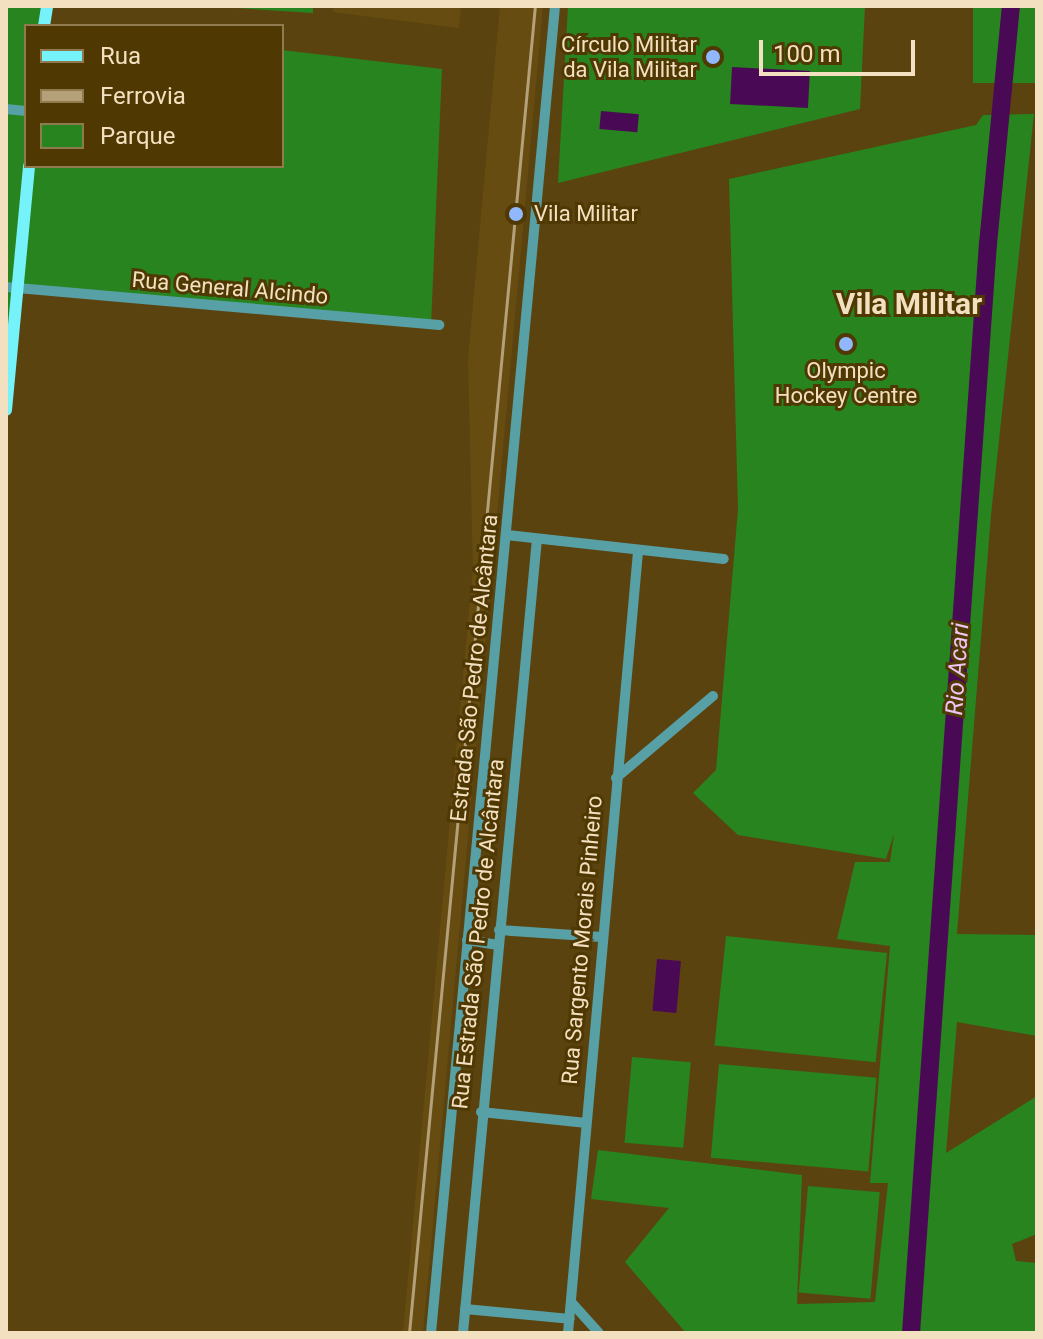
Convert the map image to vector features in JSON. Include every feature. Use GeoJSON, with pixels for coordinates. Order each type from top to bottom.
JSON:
{"type":"FeatureCollection","features":[{"type":"Feature","properties":{"kind":"main road"},"geometry":{"type":"LineString","coordinates":[[6,410],[12,288],[29,168]]}},
{"type":"Feature","properties":{"kind":"street","name":"Estrada São Pedro de Alcântara"},"geometry":{"type":"LineString","coordinates":[[431,1333],[555,6]]}},
{"type":"Feature","properties":{"kind":"street","name":"Rua General Alcindo"},"geometry":{"type":"LineString","coordinates":[[12,288],[439,325]]}},
{"type":"Feature","properties":{"kind":"street"},"geometry":{"type":"LineString","coordinates":[[507,535],[724,559]]}},
{"type":"Feature","properties":{"kind":"street","name":"Rua Estrada São Pedro de Alcântara"},"geometry":{"type":"LineString","coordinates":[[463,1333],[481,1112],[537,539]]}},
{"type":"Feature","properties":{"kind":"street","name":"Rua Sargento Morais Pinheiro"},"geometry":{"type":"LineString","coordinates":[[568,1333],[638,551]]}},
{"type":"Feature","properties":{"kind":"street"},"geometry":{"type":"LineString","coordinates":[[616,778],[713,696]]}},
{"type":"Feature","properties":{"kind":"street"},"geometry":{"type":"LineString","coordinates":[[499,930],[602,937]]}},
{"type":"Feature","properties":{"kind":"street"},"geometry":{"type":"LineString","coordinates":[[467,940],[497,945]]}},
{"type":"Feature","properties":{"kind":"street"},"geometry":{"type":"LineString","coordinates":[[481,1112],[586,1123]]}},
{"type":"Feature","properties":{"kind":"street"},"geometry":{"type":"LineString","coordinates":[[572,1303],[599,1333]]}},
{"type":"Feature","properties":{"kind":"street"},"geometry":{"type":"LineString","coordinates":[[465,1309],[570,1319]]}},
{"type":"Feature","properties":{"kind":"shaded area"},"geometry":{"type":"Polygon","coordinates":[[[333,6],[461,6],[459,28],[333,12],[333,6]]]}},
{"type":"Feature","properties":{"kind":"shaded area"},"geometry":{"type":"Polygon","coordinates":[[[500,6],[543,6],[423,1333],[403,1333],[473,569],[468,359],[500,6]]]}},
{"type":"Feature","properties":{"kind":"shaded area"},"geometry":{"type":"Polygon","coordinates":[[[732,67],[810,71],[808,108],[730,104],[732,67]]]}},
{"type":"Feature","properties":{"kind":"shaded area"},"geometry":{"type":"Polygon","coordinates":[[[601,111],[639,114],[637,132],[599,129],[601,111]]]}},
{"type":"Feature","properties":{"kind":"shaded area"},"geometry":{"type":"Polygon","coordinates":[[[657,959],[681,961],[676,1013],[652,1011],[657,959]]]}},
{"type":"Feature","properties":{"kind":"green space"},"geometry":{"type":"Polygon","coordinates":[[[6,6],[44,6],[42,24],[24,24],[24,168],[284,168],[284,50],[442,69],[431,326],[20,289],[6,438],[6,6]]]}},
{"type":"Feature","properties":{"kind":"green space"},"geometry":{"type":"Polygon","coordinates":[[[205,6],[313,6],[313,13],[205,6]]]}},
{"type":"Feature","properties":{"kind":"green space","name":"Círculo Militar da Vila Militar"},"geometry":{"type":"Polygon","coordinates":[[[568,6],[865,6],[860,109],[558,183],[568,6]]]}},
{"type":"Feature","properties":{"kind":"green space"},"geometry":{"type":"Polygon","coordinates":[[[973,6],[1037,6],[1037,83],[973,83],[973,6]]]}},
{"type":"Feature","properties":{"kind":"green space"},"geometry":{"type":"Polygon","coordinates":[[[1034,114],[991,515],[957,934],[1037,935],[1037,1036],[957,1022],[946,1153],[1037,1096],[1037,1234],[1012,1244],[1016,1261],[1037,1263],[1037,1333],[686,1333],[625,1262],[669,1208],[591,1199],[598,1150],[802,1175],[797,1304],[875,1302],[888,1183],[870,1183],[890,946],[837,939],[855,862],[890,862],[894,834],[886,859],[738,835],[693,793],[716,770],[738,509],[729,179],[976,125],[983,115],[1034,114]]]}},
{"type":"Feature","properties":{"kind":"green space"},"geometry":{"type":"Polygon","coordinates":[[[726,936],[887,953],[876,1062],[715,1045],[726,936]]]}},
{"type":"Feature","properties":{"kind":"green space"},"geometry":{"type":"Polygon","coordinates":[[[632,1057],[691,1062],[683,1148],[625,1143],[632,1057]]]}},
{"type":"Feature","properties":{"kind":"green space"},"geometry":{"type":"Polygon","coordinates":[[[719,1064],[876,1078],[868,1171],[711,1158],[719,1064]]]}},
{"type":"Feature","properties":{"kind":"green space"},"geometry":{"type":"Polygon","coordinates":[[[808,1186],[880,1192],[870,1299],[799,1293],[808,1186]]]}},
{"type":"Feature","properties":{"kind":"waterway","name":"Rio Acari"},"geometry":{"type":"LineString","coordinates":[[911,1333],[988,244],[1011,6]]}},
{"type":"Feature","properties":{"kind":"railway"},"geometry":{"type":"LineString","coordinates":[[409,1333],[535,6]]}},
{"type":"Feature","properties":{"kind":"place","name":"Círculo Militar da Vila Militar"},"geometry":{"type":"Point","coordinates":[713,57]}},
{"type":"Feature","properties":{"kind":"place","name":"Vila Militar"},"geometry":{"type":"Point","coordinates":[516,214]}},
{"type":"Feature","properties":{"kind":"place","name":"Olympic Hockey Centre"},"geometry":{"type":"Point","coordinates":[846,344]}},
{"type":"Feature","properties":{"kind":"district","name":"Vila Militar"},"geometry":{"type":"Point","coordinates":[909,304]}}]}
